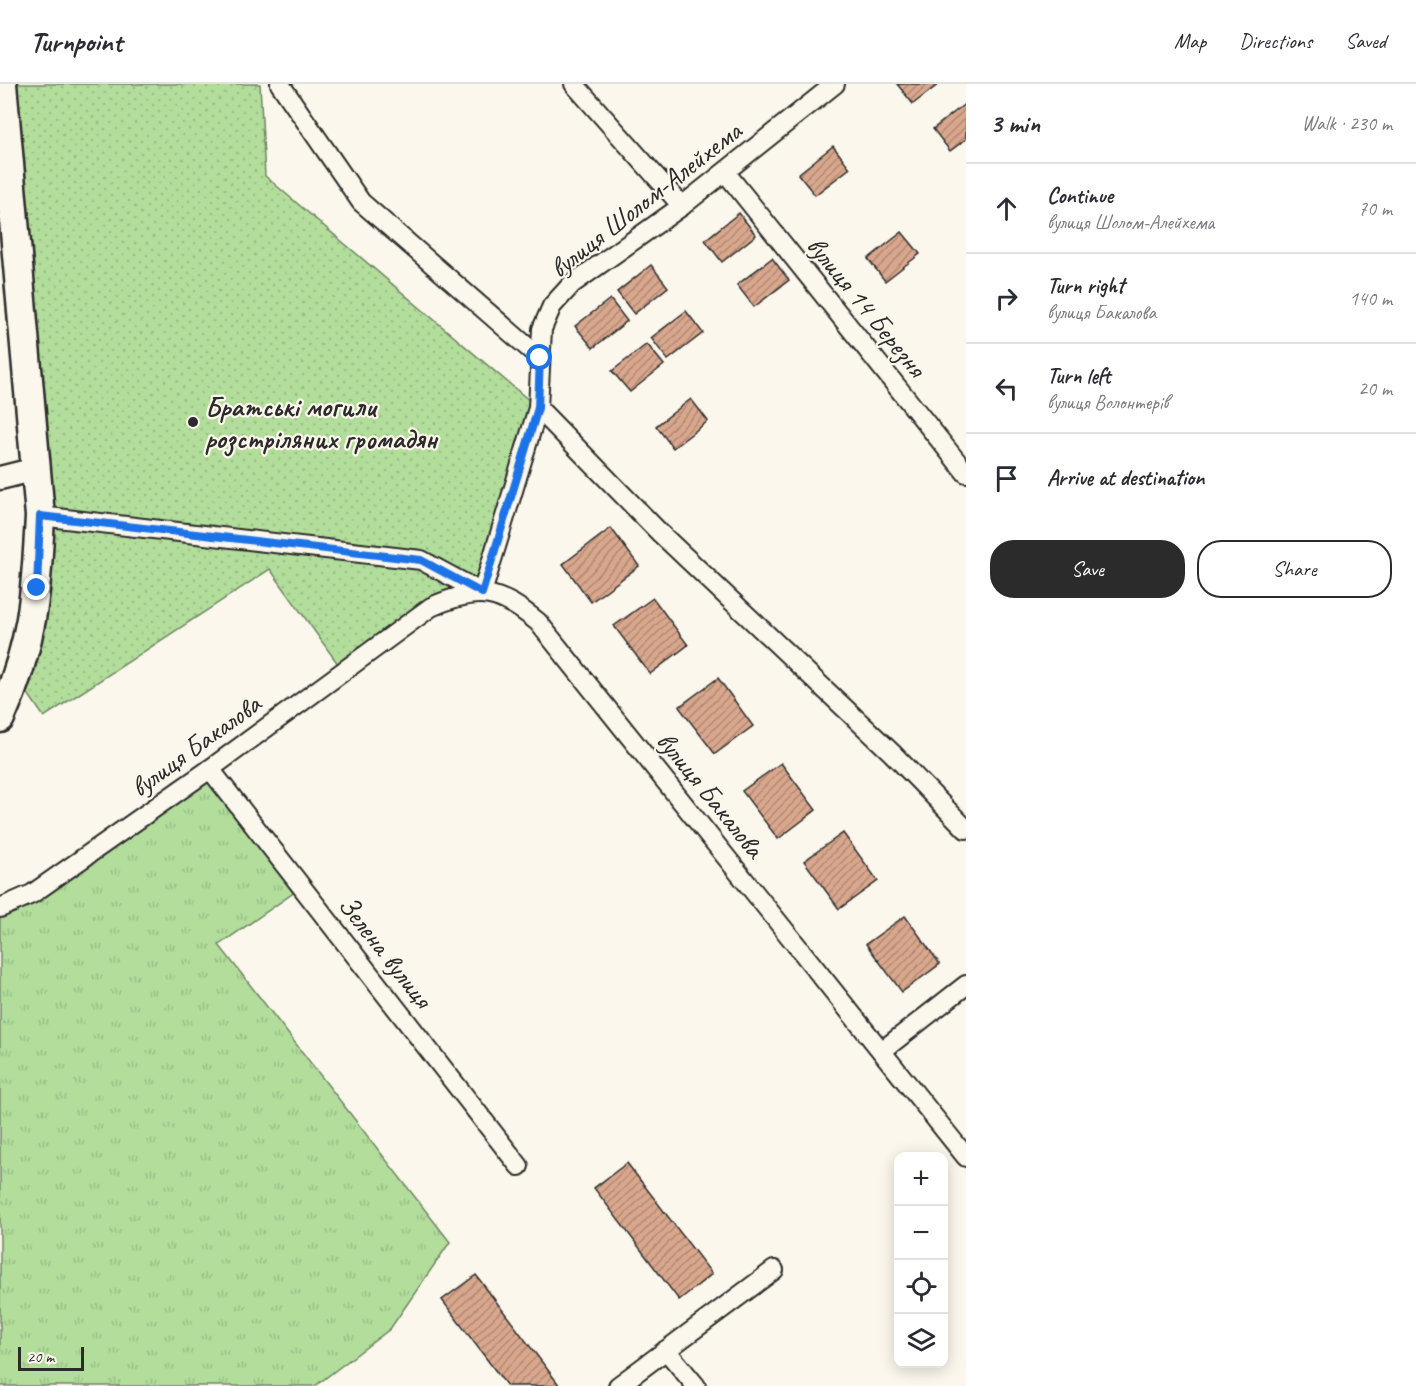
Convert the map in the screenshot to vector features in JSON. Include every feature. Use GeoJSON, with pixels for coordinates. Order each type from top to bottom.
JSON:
{"type":"FeatureCollection","features":[{"type":"Feature","properties":{"kind":"main road"},"geometry":{"type":"LineString","coordinates":[[0,718],[18,679],[30,634],[37,588],[40,516],[3,84]]}},
{"type":"Feature","properties":{"kind":"street"},"geometry":{"type":"LineString","coordinates":[[280,84],[361,202],[540,358]]}},
{"type":"Feature","properties":{"kind":"street"},"geometry":{"type":"LineString","coordinates":[[574,84],[682,206]]}},
{"type":"Feature","properties":{"kind":"street","name":"вулиця Шолом-Алейхема"},"geometry":{"type":"LineString","coordinates":[[482,593],[538,408],[542,329],[552,306],[572,284],[726,173],[835,84]]}},
{"type":"Feature","properties":{"kind":"street","name":"вулиця 14 Березня"},"geometry":{"type":"LineString","coordinates":[[726,173],[966,473]]}},
{"type":"Feature","properties":{"kind":"street"},"geometry":{"type":"LineString","coordinates":[[538,408],[660,533],[892,753],[966,829]]}},
{"type":"Feature","properties":{"kind":"street"},"geometry":{"type":"LineString","coordinates":[[0,478],[36,469]]}},
{"type":"Feature","properties":{"kind":"street","name":"вулиця Бакалова"},"geometry":{"type":"LineString","coordinates":[[40,516],[421,560],[482,593],[512,601],[538,622],[883,1050],[966,1157]]}},
{"type":"Feature","properties":{"kind":"street","name":"вулиця Бакалова"},"geometry":{"type":"LineString","coordinates":[[0,908],[32,894],[210,769],[431,607],[456,596],[482,593]]}},
{"type":"Feature","properties":{"kind":"street","name":"Зелена вулиця"},"geometry":{"type":"LineString","coordinates":[[210,769],[519,1166]]}},
{"type":"Feature","properties":{"kind":"street"},"geometry":{"type":"LineString","coordinates":[[883,1050],[966,985]]}},
{"type":"Feature","properties":{"kind":"street"},"geometry":{"type":"LineString","coordinates":[[618,1386],[774,1270]]}},
{"type":"Feature","properties":{"kind":"street"},"geometry":{"type":"LineString","coordinates":[[666,1350],[696,1386]]}},
{"type":"Feature","properties":{"kind":"green space"},"geometry":{"type":"Polygon","coordinates":[[[2,84],[260,84],[265,176],[538,408],[482,593],[456,596],[343,671],[270,569],[44,717],[18,679],[37,588],[2,84]]]}},
{"type":"Feature","properties":{"kind":"green space"},"geometry":{"type":"Polygon","coordinates":[[[210,769],[302,887],[219,945],[450,1242],[390,1329],[315,1386],[0,1386],[0,908],[210,769]]]}},
{"type":"Feature","properties":{"kind":"building"},"geometry":{"type":"Polygon","coordinates":[[[897,84],[939,84],[913,104],[897,84]]]}},
{"type":"Feature","properties":{"kind":"building"},"geometry":{"type":"Polygon","coordinates":[[[966,103],[966,139],[950,151],[933,129],[966,103]]]}},
{"type":"Feature","properties":{"kind":"building"},"geometry":{"type":"Polygon","coordinates":[[[833,146],[850,168],[815,195],[798,174],[833,146]]]}},
{"type":"Feature","properties":{"kind":"building"},"geometry":{"type":"Polygon","coordinates":[[[739,213],[756,235],[722,262],[705,240],[739,213]]]}},
{"type":"Feature","properties":{"kind":"building"},"geometry":{"type":"Polygon","coordinates":[[[902,232],[920,254],[885,281],[868,259],[902,232]]]}},
{"type":"Feature","properties":{"kind":"building"},"geometry":{"type":"Polygon","coordinates":[[[772,258],[789,280],[754,307],[737,285],[772,258]]]}},
{"type":"Feature","properties":{"kind":"building"},"geometry":{"type":"Polygon","coordinates":[[[651,265],[668,287],[634,314],[617,292],[651,265]]]}},
{"type":"Feature","properties":{"kind":"building"},"geometry":{"type":"Polygon","coordinates":[[[610,299],[627,321],[593,348],[575,326],[610,299]]]}},
{"type":"Feature","properties":{"kind":"building"},"geometry":{"type":"Polygon","coordinates":[[[686,311],[703,333],[668,360],[651,338],[686,311]]]}},
{"type":"Feature","properties":{"kind":"building"},"geometry":{"type":"Polygon","coordinates":[[[647,344],[664,365],[630,392],[612,371],[647,344]]]}},
{"type":"Feature","properties":{"kind":"building"},"geometry":{"type":"Polygon","coordinates":[[[691,399],[708,421],[673,448],[656,426],[691,399]]]}},
{"type":"Feature","properties":{"kind":"building"},"geometry":{"type":"Polygon","coordinates":[[[611,528],[639,566],[591,602],[563,564],[611,528]]]}},
{"type":"Feature","properties":{"kind":"building"},"geometry":{"type":"Polygon","coordinates":[[[653,598],[688,645],[650,674],[614,626],[653,598]]]}},
{"type":"Feature","properties":{"kind":"building"},"geometry":{"type":"Polygon","coordinates":[[[718,678],[753,726],[715,754],[679,707],[718,678]]]}},
{"type":"Feature","properties":{"kind":"building"},"geometry":{"type":"Polygon","coordinates":[[[781,763],[816,810],[778,839],[742,791],[781,763]]]}},
{"type":"Feature","properties":{"kind":"building"},"geometry":{"type":"Polygon","coordinates":[[[843,833],[878,881],[839,909],[804,861],[843,833]]]}},
{"type":"Feature","properties":{"kind":"building"},"geometry":{"type":"Polygon","coordinates":[[[905,916],[940,964],[902,992],[866,944],[905,916]]]}},
{"type":"Feature","properties":{"kind":"building"},"geometry":{"type":"Polygon","coordinates":[[[627,1163],[712,1274],[679,1300],[594,1188],[627,1163]]]}},
{"type":"Feature","properties":{"kind":"building"},"geometry":{"type":"Polygon","coordinates":[[[476,1275],[560,1386],[507,1386],[442,1300],[476,1275]]]}},
{"type":"Feature","properties":{"kind":"place","name":"Братські могили розстріляних громадян"},"geometry":{"type":"Point","coordinates":[193,422]}},
{"type":"Feature","properties":{"kind":"route"},"geometry":{"type":"LineString","coordinates":[[37,588],[40,516],[421,560],[482,593],[538,408],[540,358]]}}]}
